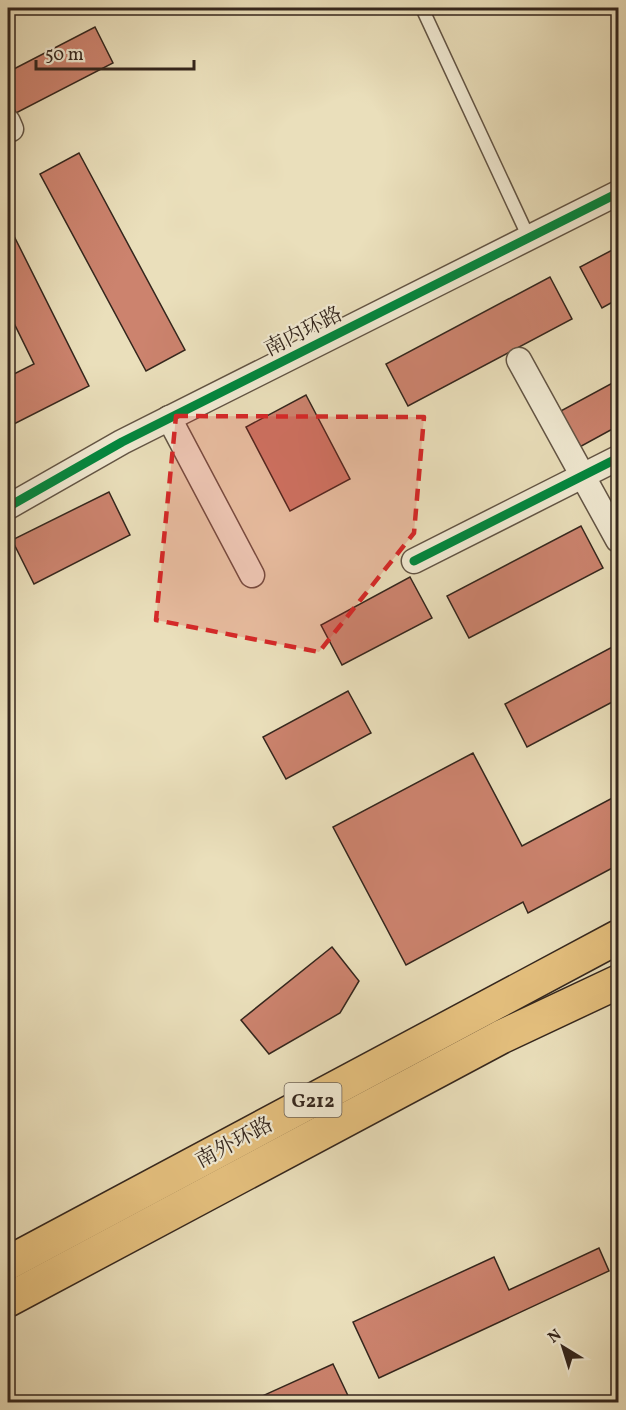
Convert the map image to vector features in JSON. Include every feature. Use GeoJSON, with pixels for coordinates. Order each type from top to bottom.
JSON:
{"type":"FeatureCollection","features":[{"type":"Feature","properties":{"kind":"highway","name":"南外环路"},"geometry":{"type":"LineString","coordinates":[[8,1263],[618,937]]}},
{"type":"Feature","properties":{"kind":"highway","name":"南外环路"},"geometry":{"type":"LineString","coordinates":[[8,1300],[501,1037],[618,982]]}},
{"type":"Feature","properties":{"kind":"street","name":"南内环路"},"geometry":{"type":"LineString","coordinates":[[8,507],[122,441],[618,194]]}},
{"type":"Feature","properties":{"kind":"street"},"geometry":{"type":"LineString","coordinates":[[519,360],[618,540]]}},
{"type":"Feature","properties":{"kind":"street"},"geometry":{"type":"LineString","coordinates":[[169,418],[252,575]]}},
{"type":"Feature","properties":{"kind":"street"},"geometry":{"type":"LineString","coordinates":[[414,561],[618,458]]}},
{"type":"Feature","properties":{"kind":"lane"},"geometry":{"type":"LineString","coordinates":[[422,8],[529,238]]}},
{"type":"Feature","properties":{"kind":"highlighted area"},"geometry":{"type":"Polygon","coordinates":[[[176,416],[424,417],[414,533],[319,652],[156,620],[176,416]]]}},
{"type":"Feature","properties":{"kind":"building"},"geometry":{"type":"Polygon","coordinates":[[[95,27],[113,63],[16,113],[8,96],[8,72],[95,27]]]}},
{"type":"Feature","properties":{"kind":"building"},"geometry":{"type":"Polygon","coordinates":[[[79,153],[185,350],[146,371],[40,174],[79,153]]]}},
{"type":"Feature","properties":{"kind":"building"},"geometry":{"type":"Polygon","coordinates":[[[8,224],[89,386],[8,427],[8,377],[34,364],[8,311],[8,224]]]}},
{"type":"Feature","properties":{"kind":"building"},"geometry":{"type":"Polygon","coordinates":[[[618,247],[618,299],[602,308],[580,267],[618,247]]]}},
{"type":"Feature","properties":{"kind":"building"},"geometry":{"type":"Polygon","coordinates":[[[550,277],[572,319],[408,406],[386,364],[550,277]]]}},
{"type":"Feature","properties":{"kind":"building"},"geometry":{"type":"Polygon","coordinates":[[[618,380],[618,426],[576,449],[557,413],[618,380]]]}},
{"type":"Feature","properties":{"kind":"building"},"geometry":{"type":"Polygon","coordinates":[[[306,395],[350,479],[290,511],[246,427],[306,395]]]}},
{"type":"Feature","properties":{"kind":"building"},"geometry":{"type":"Polygon","coordinates":[[[109,492],[130,535],[34,584],[12,540],[109,492]]]}},
{"type":"Feature","properties":{"kind":"building"},"geometry":{"type":"Polygon","coordinates":[[[581,526],[603,568],[469,638],[447,596],[581,526]]]}},
{"type":"Feature","properties":{"kind":"building"},"geometry":{"type":"Polygon","coordinates":[[[410,577],[432,618],[342,665],[321,625],[410,577]]]}},
{"type":"Feature","properties":{"kind":"building"},"geometry":{"type":"Polygon","coordinates":[[[618,644],[618,699],[527,747],[505,704],[618,644]]]}},
{"type":"Feature","properties":{"kind":"building"},"geometry":{"type":"Polygon","coordinates":[[[348,691],[371,733],[286,779],[263,737],[348,691]]]}},
{"type":"Feature","properties":{"kind":"building"},"geometry":{"type":"Polygon","coordinates":[[[473,753],[522,846],[618,795],[618,865],[528,913],[523,902],[406,965],[333,827],[473,753]]]}},
{"type":"Feature","properties":{"kind":"building"},"geometry":{"type":"Polygon","coordinates":[[[332,947],[359,981],[340,1013],[269,1054],[241,1020],[332,947]]]}},
{"type":"Feature","properties":{"kind":"building"},"geometry":{"type":"Polygon","coordinates":[[[599,1248],[609,1271],[379,1378],[353,1322],[494,1257],[509,1290],[599,1248]]]}},
{"type":"Feature","properties":{"kind":"building"},"geometry":{"type":"Polygon","coordinates":[[[333,1364],[351,1402],[249,1402],[333,1364]]]}},
{"type":"Feature","properties":{"kind":"cycle path"},"geometry":{"type":"LineString","coordinates":[[8,507],[122,442],[618,193]]}},
{"type":"Feature","properties":{"kind":"cycle path"},"geometry":{"type":"LineString","coordinates":[[414,561],[618,458]]}}]}
